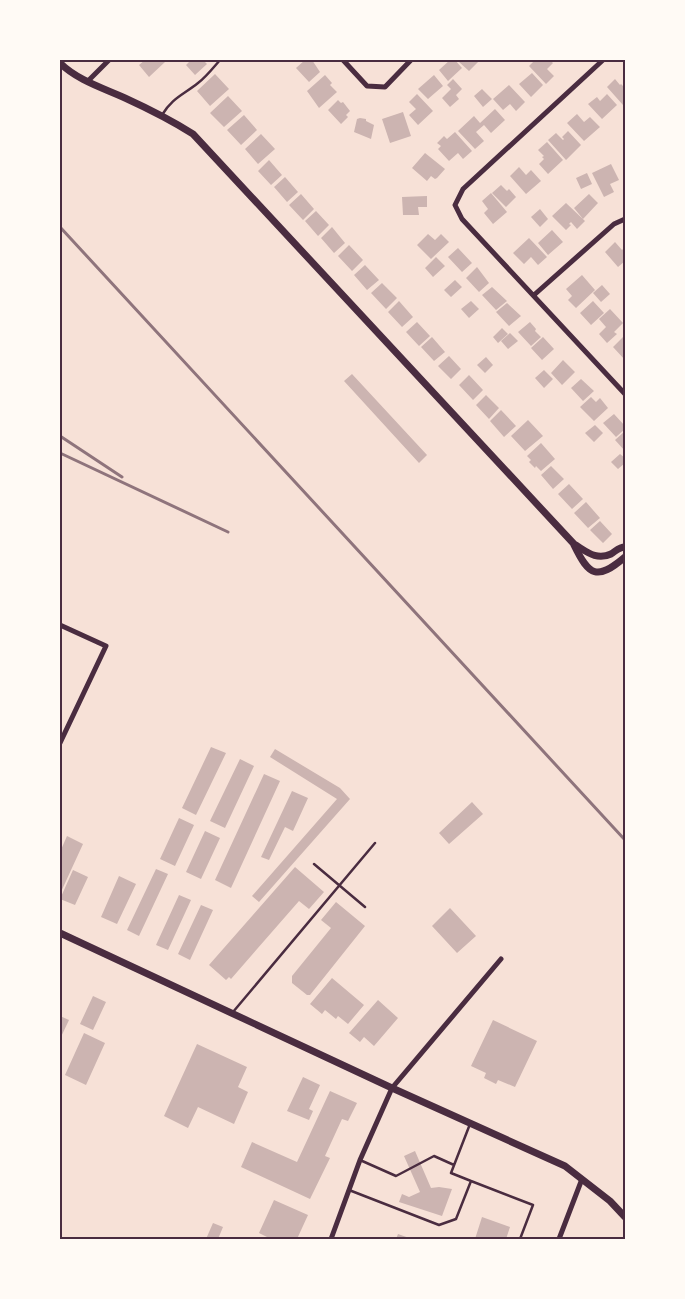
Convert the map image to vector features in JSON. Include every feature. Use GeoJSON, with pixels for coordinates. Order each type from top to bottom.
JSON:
{"type":"FeatureCollection","features":[{"type":"Feature","properties":{"kind":"street"},"geometry":{"type":"LineString","coordinates":[[88,81],[109,60]]}},
{"type":"Feature","properties":{"kind":"street"},"geometry":{"type":"LineString","coordinates":[[343,60],[367,86],[385,87],[396,73],[411,60]]}},
{"type":"Feature","properties":{"kind":"street"},"geometry":{"type":"LineString","coordinates":[[603,60],[463,189],[456,205],[462,219],[625,394]]}},
{"type":"Feature","properties":{"kind":"street"},"geometry":{"type":"LineString","coordinates":[[60,63],[66,69],[88,81],[162,115],[194,134],[574,544],[592,556],[606,556],[621,547],[625,547]]}},
{"type":"Feature","properties":{"kind":"street"},"geometry":{"type":"LineString","coordinates":[[534,295],[614,224],[625,219]]}},
{"type":"Feature","properties":{"kind":"street"},"geometry":{"type":"LineString","coordinates":[[574,544],[585,566],[591,571],[601,572],[614,567],[625,558]]}},
{"type":"Feature","properties":{"kind":"street"},"geometry":{"type":"LineString","coordinates":[[60,625],[106,646],[60,743]]}},
{"type":"Feature","properties":{"kind":"street"},"geometry":{"type":"LineString","coordinates":[[60,933],[392,1088],[565,1166],[610,1201],[625,1217]]}},
{"type":"Feature","properties":{"kind":"street"},"geometry":{"type":"LineString","coordinates":[[331,1239],[360,1160],[392,1088],[501,959]]}},
{"type":"Feature","properties":{"kind":"street"},"geometry":{"type":"LineString","coordinates":[[559,1239],[582,1179]]}},
{"type":"Feature","properties":{"kind":"lane"},"geometry":{"type":"LineString","coordinates":[[162,115],[173,100],[198,83],[220,60]]}},
{"type":"Feature","properties":{"kind":"lane"},"geometry":{"type":"LineString","coordinates":[[232,1014],[375,843]]}},
{"type":"Feature","properties":{"kind":"lane"},"geometry":{"type":"LineString","coordinates":[[314,864],[365,907]]}},
{"type":"Feature","properties":{"kind":"lane"},"geometry":{"type":"LineString","coordinates":[[471,1123],[451,1173],[533,1204],[520,1239]]}},
{"type":"Feature","properties":{"kind":"lane"},"geometry":{"type":"LineString","coordinates":[[360,1160],[396,1176],[434,1156],[454,1165]]}},
{"type":"Feature","properties":{"kind":"lane"},"geometry":{"type":"LineString","coordinates":[[349,1190],[439,1225],[456,1219],[471,1181]]}},
{"type":"Feature","properties":{"kind":"building"},"geometry":{"type":"Polygon","coordinates":[[[145,60],[164,60],[165,62],[149,77],[139,65],[145,60]]]}},
{"type":"Feature","properties":{"kind":"building"},"geometry":{"type":"Polygon","coordinates":[[[187,60],[203,60],[207,64],[195,75],[186,65],[189,62],[187,60]]]}},
{"type":"Feature","properties":{"kind":"building"},"geometry":{"type":"Polygon","coordinates":[[[305,60],[310,62],[312,60],[320,72],[309,82],[296,68],[305,60]]]}},
{"type":"Feature","properties":{"kind":"building"},"geometry":{"type":"Polygon","coordinates":[[[450,60],[455,60],[462,68],[448,81],[439,70],[450,60]]]}},
{"type":"Feature","properties":{"kind":"building"},"geometry":{"type":"Polygon","coordinates":[[[460,60],[479,61],[469,71],[459,62],[460,60]]]}},
{"type":"Feature","properties":{"kind":"building"},"geometry":{"type":"Polygon","coordinates":[[[535,60],[550,60],[553,63],[547,69],[554,76],[546,84],[529,66],[535,60]]]}},
{"type":"Feature","properties":{"kind":"building"},"geometry":{"type":"Polygon","coordinates":[[[532,73],[543,85],[531,97],[519,84],[532,73]]]}},
{"type":"Feature","properties":{"kind":"building"},"geometry":{"type":"Polygon","coordinates":[[[215,74],[229,89],[210,106],[197,91],[215,74]]]}},
{"type":"Feature","properties":{"kind":"building"},"geometry":{"type":"Polygon","coordinates":[[[325,75],[332,83],[330,85],[337,92],[319,108],[307,91],[325,75]]]}},
{"type":"Feature","properties":{"kind":"building"},"geometry":{"type":"Polygon","coordinates":[[[434,75],[443,86],[428,99],[418,89],[434,75]]]}},
{"type":"Feature","properties":{"kind":"building"},"geometry":{"type":"Polygon","coordinates":[[[453,79],[462,89],[456,95],[459,99],[450,107],[442,98],[451,89],[447,85],[453,79]]]}},
{"type":"Feature","properties":{"kind":"building"},"geometry":{"type":"Polygon","coordinates":[[[615,79],[620,85],[623,86],[625,83],[625,103],[623,105],[607,87],[615,79]]]}},
{"type":"Feature","properties":{"kind":"building"},"geometry":{"type":"Polygon","coordinates":[[[509,85],[525,102],[516,111],[510,104],[503,110],[493,99],[509,85]]]}},
{"type":"Feature","properties":{"kind":"building"},"geometry":{"type":"Polygon","coordinates":[[[482,89],[492,99],[483,107],[474,96],[482,89]]]}},
{"type":"Feature","properties":{"kind":"building"},"geometry":{"type":"Polygon","coordinates":[[[417,94],[433,111],[418,125],[409,115],[416,109],[409,102],[417,94]]]}},
{"type":"Feature","properties":{"kind":"building"},"geometry":{"type":"Polygon","coordinates":[[[607,94],[617,105],[602,119],[588,104],[597,97],[600,101],[607,94]]]}},
{"type":"Feature","properties":{"kind":"building"},"geometry":{"type":"Polygon","coordinates":[[[228,96],[242,111],[224,127],[210,113],[228,96]]]}},
{"type":"Feature","properties":{"kind":"building"},"geometry":{"type":"Polygon","coordinates":[[[338,100],[341,103],[343,102],[350,111],[346,115],[348,117],[341,124],[328,110],[338,100]]]}},
{"type":"Feature","properties":{"kind":"building"},"geometry":{"type":"Polygon","coordinates":[[[495,109],[505,120],[491,133],[484,125],[476,132],[484,141],[475,149],[458,131],[474,116],[480,123],[495,109]]]}},
{"type":"Feature","properties":{"kind":"building"},"geometry":{"type":"Polygon","coordinates":[[[403,112],[411,136],[390,143],[382,119],[403,112]]]}},
{"type":"Feature","properties":{"kind":"building"},"geometry":{"type":"Polygon","coordinates":[[[577,114],[584,122],[590,117],[600,127],[584,141],[567,123],[577,114]]]}},
{"type":"Feature","properties":{"kind":"building"},"geometry":{"type":"Polygon","coordinates":[[[244,115],[257,130],[241,145],[227,130],[244,115]]]}},
{"type":"Feature","properties":{"kind":"building"},"geometry":{"type":"Polygon","coordinates":[[[357,119],[366,119],[366,121],[374,125],[371,139],[354,132],[357,119]]]}},
{"type":"Feature","properties":{"kind":"building"},"geometry":{"type":"Polygon","coordinates":[[[568,131],[581,145],[566,160],[548,140],[556,133],[563,140],[562,137],[568,131]]]}},
{"type":"Feature","properties":{"kind":"building"},"geometry":{"type":"Polygon","coordinates":[[[455,132],[472,151],[463,159],[458,153],[449,161],[438,149],[441,146],[437,143],[444,136],[447,139],[455,132]]]}},
{"type":"Feature","properties":{"kind":"building"},"geometry":{"type":"Polygon","coordinates":[[[261,134],[275,149],[258,164],[245,149],[261,134]]]}},
{"type":"Feature","properties":{"kind":"building"},"geometry":{"type":"Polygon","coordinates":[[[547,142],[563,160],[548,174],[539,164],[544,159],[542,157],[544,156],[538,150],[547,142]]]}},
{"type":"Feature","properties":{"kind":"building"},"geometry":{"type":"Polygon","coordinates":[[[425,153],[445,169],[437,178],[435,179],[431,176],[427,181],[412,168],[425,153]]]}},
{"type":"Feature","properties":{"kind":"building"},"geometry":{"type":"Polygon","coordinates":[[[269,160],[282,175],[271,185],[258,171],[269,160]]]}},
{"type":"Feature","properties":{"kind":"building"},"geometry":{"type":"Polygon","coordinates":[[[611,164],[619,180],[610,184],[614,192],[604,197],[592,173],[611,164]]]}},
{"type":"Feature","properties":{"kind":"building"},"geometry":{"type":"Polygon","coordinates":[[[519,167],[526,175],[531,170],[541,181],[526,194],[510,176],[519,167]]]}},
{"type":"Feature","properties":{"kind":"building"},"geometry":{"type":"Polygon","coordinates":[[[587,173],[592,184],[581,189],[576,178],[587,173]]]}},
{"type":"Feature","properties":{"kind":"building"},"geometry":{"type":"Polygon","coordinates":[[[285,177],[298,192],[287,202],[274,187],[285,177]]]}},
{"type":"Feature","properties":{"kind":"building"},"geometry":{"type":"Polygon","coordinates":[[[501,185],[507,191],[509,189],[516,197],[506,207],[492,193],[501,185]]]}},
{"type":"Feature","properties":{"kind":"building"},"geometry":{"type":"Polygon","coordinates":[[[491,193],[507,212],[493,224],[484,213],[488,209],[482,201],[491,193]]]}},
{"type":"Feature","properties":{"kind":"building"},"geometry":{"type":"Polygon","coordinates":[[[301,194],[314,209],[303,220],[289,205],[301,194]]]}},
{"type":"Feature","properties":{"kind":"building"},"geometry":{"type":"Polygon","coordinates":[[[589,194],[598,203],[583,219],[574,208],[589,194]]]}},
{"type":"Feature","properties":{"kind":"building"},"geometry":{"type":"Polygon","coordinates":[[[427,196],[427,207],[418,207],[419,215],[403,215],[402,197],[427,196]]]}},
{"type":"Feature","properties":{"kind":"building"},"geometry":{"type":"Polygon","coordinates":[[[566,203],[585,221],[577,229],[571,222],[569,224],[571,225],[566,230],[552,216],[566,203]]]}},
{"type":"Feature","properties":{"kind":"building"},"geometry":{"type":"Polygon","coordinates":[[[540,209],[548,219],[540,227],[531,217],[540,209]]]}},
{"type":"Feature","properties":{"kind":"building"},"geometry":{"type":"Polygon","coordinates":[[[316,211],[329,225],[318,236],[305,221],[316,211]]]}},
{"type":"Feature","properties":{"kind":"building"},"geometry":{"type":"Polygon","coordinates":[[[332,227],[345,243],[334,253],[321,238],[332,227]]]}},
{"type":"Feature","properties":{"kind":"building"},"geometry":{"type":"Polygon","coordinates":[[[552,230],[563,242],[548,255],[538,243],[552,230]]]}},
{"type":"Feature","properties":{"kind":"building"},"geometry":{"type":"Polygon","coordinates":[[[428,234],[435,240],[441,234],[449,242],[431,259],[417,245],[428,234]]]}},
{"type":"Feature","properties":{"kind":"building"},"geometry":{"type":"Polygon","coordinates":[[[529,238],[547,257],[538,265],[531,257],[524,264],[513,253],[529,238]]]}},
{"type":"Feature","properties":{"kind":"building"},"geometry":{"type":"Polygon","coordinates":[[[615,242],[622,250],[625,247],[625,261],[618,267],[605,252],[615,242]]]}},
{"type":"Feature","properties":{"kind":"building"},"geometry":{"type":"Polygon","coordinates":[[[349,245],[363,260],[352,271],[338,256],[349,245]]]}},
{"type":"Feature","properties":{"kind":"building"},"geometry":{"type":"Polygon","coordinates":[[[458,248],[472,263],[462,272],[448,257],[458,248]]]}},
{"type":"Feature","properties":{"kind":"building"},"geometry":{"type":"Polygon","coordinates":[[[436,257],[445,266],[433,277],[425,268],[436,257]]]}},
{"type":"Feature","properties":{"kind":"building"},"geometry":{"type":"Polygon","coordinates":[[[365,265],[379,280],[367,290],[354,275],[365,265]]]}},
{"type":"Feature","properties":{"kind":"building"},"geometry":{"type":"Polygon","coordinates":[[[477,267],[489,283],[479,292],[466,278],[477,267]]]}},
{"type":"Feature","properties":{"kind":"building"},"geometry":{"type":"Polygon","coordinates":[[[582,275],[595,290],[576,308],[568,300],[572,296],[566,289],[582,275]]]}},
{"type":"Feature","properties":{"kind":"building"},"geometry":{"type":"Polygon","coordinates":[[[455,280],[462,287],[451,297],[444,290],[455,280]]]}},
{"type":"Feature","properties":{"kind":"building"},"geometry":{"type":"Polygon","coordinates":[[[382,283],[397,298],[386,309],[371,293],[382,283]]]}},
{"type":"Feature","properties":{"kind":"building"},"geometry":{"type":"Polygon","coordinates":[[[602,285],[610,294],[601,302],[593,293],[602,285]]]}},
{"type":"Feature","properties":{"kind":"building"},"geometry":{"type":"Polygon","coordinates":[[[492,287],[507,301],[496,310],[482,295],[492,287]]]}},
{"type":"Feature","properties":{"kind":"building"},"geometry":{"type":"Polygon","coordinates":[[[399,301],[413,317],[402,327],[388,312],[399,301]]]}},
{"type":"Feature","properties":{"kind":"building"},"geometry":{"type":"Polygon","coordinates":[[[471,301],[479,309],[469,318],[461,309],[471,301]]]}},
{"type":"Feature","properties":{"kind":"building"},"geometry":{"type":"Polygon","coordinates":[[[593,301],[604,313],[591,325],[580,313],[593,301]]]}},
{"type":"Feature","properties":{"kind":"building"},"geometry":{"type":"Polygon","coordinates":[[[507,303],[521,316],[509,326],[496,312],[507,303]]]}},
{"type":"Feature","properties":{"kind":"building"},"geometry":{"type":"Polygon","coordinates":[[[610,309],[623,323],[614,332],[617,334],[607,343],[599,334],[606,327],[599,319],[610,309]]]}},
{"type":"Feature","properties":{"kind":"building"},"geometry":{"type":"Polygon","coordinates":[[[417,322],[430,336],[419,346],[406,332],[417,322]]]}},
{"type":"Feature","properties":{"kind":"building"},"geometry":{"type":"Polygon","coordinates":[[[530,322],[541,337],[531,346],[518,332],[530,322]]]}},
{"type":"Feature","properties":{"kind":"building"},"geometry":{"type":"Polygon","coordinates":[[[502,328],[508,334],[498,343],[493,337],[502,328]]]}},
{"type":"Feature","properties":{"kind":"building"},"geometry":{"type":"Polygon","coordinates":[[[510,333],[518,341],[508,349],[501,341],[510,333]]]}},
{"type":"Feature","properties":{"kind":"building"},"geometry":{"type":"Polygon","coordinates":[[[432,337],[445,352],[434,361],[421,347],[432,337]]]}},
{"type":"Feature","properties":{"kind":"building"},"geometry":{"type":"Polygon","coordinates":[[[543,337],[554,349],[542,360],[531,348],[543,337]]]}},
{"type":"Feature","properties":{"kind":"building"},"geometry":{"type":"Polygon","coordinates":[[[623,337],[625,339],[625,360],[613,347],[623,337]]]}},
{"type":"Feature","properties":{"kind":"building"},"geometry":{"type":"Polygon","coordinates":[[[449,356],[461,369],[451,379],[438,366],[449,356]]]}},
{"type":"Feature","properties":{"kind":"building"},"geometry":{"type":"Polygon","coordinates":[[[486,357],[493,365],[485,373],[477,365],[486,357]]]}},
{"type":"Feature","properties":{"kind":"building"},"geometry":{"type":"Polygon","coordinates":[[[563,360],[575,372],[562,385],[551,373],[563,360]]]}},
{"type":"Feature","properties":{"kind":"building"},"geometry":{"type":"Polygon","coordinates":[[[544,370],[553,379],[544,388],[535,378],[544,370]]]}},
{"type":"Feature","properties":{"kind":"building"},"geometry":{"type":"Polygon","coordinates":[[[352,374],[427,455],[419,463],[344,381],[352,374]]]}},
{"type":"Feature","properties":{"kind":"building"},"geometry":{"type":"Polygon","coordinates":[[[469,375],[483,390],[473,400],[459,385],[469,375]]]}},
{"type":"Feature","properties":{"kind":"building"},"geometry":{"type":"Polygon","coordinates":[[[581,379],[594,391],[583,401],[571,388],[581,379]]]}},
{"type":"Feature","properties":{"kind":"building"},"geometry":{"type":"Polygon","coordinates":[[[486,395],[499,408],[489,419],[476,405],[486,395]]]}},
{"type":"Feature","properties":{"kind":"building"},"geometry":{"type":"Polygon","coordinates":[[[591,397],[596,402],[600,398],[608,408],[594,421],[580,407],[591,397]]]}},
{"type":"Feature","properties":{"kind":"building"},"geometry":{"type":"Polygon","coordinates":[[[501,410],[516,426],[504,437],[490,421],[501,410]]]}},
{"type":"Feature","properties":{"kind":"building"},"geometry":{"type":"Polygon","coordinates":[[[614,414],[625,426],[625,429],[616,437],[603,423],[614,414]]]}},
{"type":"Feature","properties":{"kind":"building"},"geometry":{"type":"Polygon","coordinates":[[[528,420],[543,436],[525,451],[511,436],[528,420]]]}},
{"type":"Feature","properties":{"kind":"building"},"geometry":{"type":"Polygon","coordinates":[[[595,425],[603,433],[594,442],[585,433],[595,425]]]}},
{"type":"Feature","properties":{"kind":"building"},"geometry":{"type":"Polygon","coordinates":[[[625,431],[625,451],[615,440],[625,431]]]}},
{"type":"Feature","properties":{"kind":"building"},"geometry":{"type":"Polygon","coordinates":[[[541,443],[555,459],[541,471],[529,462],[531,460],[527,456],[541,443]]]}},
{"type":"Feature","properties":{"kind":"building"},"geometry":{"type":"Polygon","coordinates":[[[620,454],[625,458],[625,463],[618,469],[611,462],[620,454]]]}},
{"type":"Feature","properties":{"kind":"building"},"geometry":{"type":"Polygon","coordinates":[[[551,466],[564,479],[553,489],[541,475],[551,466]]]}},
{"type":"Feature","properties":{"kind":"building"},"geometry":{"type":"Polygon","coordinates":[[[569,484],[583,499],[572,509],[558,494],[569,484]]]}},
{"type":"Feature","properties":{"kind":"building"},"geometry":{"type":"Polygon","coordinates":[[[586,502],[600,518],[588,528],[574,513],[586,502]]]}},
{"type":"Feature","properties":{"kind":"building"},"geometry":{"type":"Polygon","coordinates":[[[600,521],[612,534],[603,543],[590,530],[600,521]]]}},
{"type":"Feature","properties":{"kind":"building"},"geometry":{"type":"Polygon","coordinates":[[[211,747],[226,753],[196,815],[182,808],[211,747]]]}},
{"type":"Feature","properties":{"kind":"building"},"geometry":{"type":"Polygon","coordinates":[[[275,749],[340,788],[350,799],[259,902],[252,896],[337,799],[270,757],[275,749]]]}},
{"type":"Feature","properties":{"kind":"building"},"geometry":{"type":"Polygon","coordinates":[[[240,759],[254,766],[225,828],[210,821],[240,759]]]}},
{"type":"Feature","properties":{"kind":"building"},"geometry":{"type":"Polygon","coordinates":[[[264,774],[280,781],[231,888],[215,880],[264,774]]]}},
{"type":"Feature","properties":{"kind":"building"},"geometry":{"type":"Polygon","coordinates":[[[292,791],[308,798],[293,831],[285,827],[269,860],[261,857],[292,791]]]}},
{"type":"Feature","properties":{"kind":"building"},"geometry":{"type":"Polygon","coordinates":[[[472,802],[483,814],[449,844],[439,833],[472,802]]]}},
{"type":"Feature","properties":{"kind":"building"},"geometry":{"type":"Polygon","coordinates":[[[179,818],[194,825],[175,866],[160,859],[179,818]]]}},
{"type":"Feature","properties":{"kind":"building"},"geometry":{"type":"Polygon","coordinates":[[[205,831],[220,838],[201,879],[186,872],[205,831]]]}},
{"type":"Feature","properties":{"kind":"building"},"geometry":{"type":"Polygon","coordinates":[[[67,836],[83,844],[60,894],[60,852],[67,836]]]}},
{"type":"Feature","properties":{"kind":"building"},"geometry":{"type":"Polygon","coordinates":[[[295,867],[324,892],[309,909],[299,901],[231,979],[229,977],[226,980],[209,965],[295,867]]]}},
{"type":"Feature","properties":{"kind":"building"},"geometry":{"type":"Polygon","coordinates":[[[156,869],[168,874],[139,936],[127,930],[156,869]]]}},
{"type":"Feature","properties":{"kind":"building"},"geometry":{"type":"Polygon","coordinates":[[[73,870],[88,877],[75,905],[60,899],[73,870]]]}},
{"type":"Feature","properties":{"kind":"building"},"geometry":{"type":"Polygon","coordinates":[[[119,876],[136,884],[117,924],[101,917],[119,876]]]}},
{"type":"Feature","properties":{"kind":"building"},"geometry":{"type":"Polygon","coordinates":[[[179,895],[191,900],[168,950],[156,945],[179,895]]]}},
{"type":"Feature","properties":{"kind":"building"},"geometry":{"type":"Polygon","coordinates":[[[336,902],[365,926],[310,995],[307,995],[292,983],[292,976],[331,928],[321,920],[336,902]]]}},
{"type":"Feature","properties":{"kind":"building"},"geometry":{"type":"Polygon","coordinates":[[[201,905],[213,910],[190,960],[178,954],[201,905]]]}},
{"type":"Feature","properties":{"kind":"building"},"geometry":{"type":"Polygon","coordinates":[[[450,908],[476,936],[457,953],[432,926],[450,908]]]}},
{"type":"Feature","properties":{"kind":"building"},"geometry":{"type":"Polygon","coordinates":[[[332,978],[364,1005],[348,1024],[338,1016],[336,1019],[325,1010],[322,1014],[310,1004],[332,978]]]}},
{"type":"Feature","properties":{"kind":"building"},"geometry":{"type":"Polygon","coordinates":[[[93,996],[106,1002],[93,1030],[80,1024],[93,996]]]}},
{"type":"Feature","properties":{"kind":"building"},"geometry":{"type":"Polygon","coordinates":[[[378,1000],[398,1018],[374,1046],[364,1037],[360,1042],[349,1033],[378,1000]]]}},
{"type":"Feature","properties":{"kind":"building"},"geometry":{"type":"Polygon","coordinates":[[[60,1016],[69,1020],[60,1039],[60,1016]]]}},
{"type":"Feature","properties":{"kind":"building"},"geometry":{"type":"Polygon","coordinates":[[[493,1020],[537,1041],[515,1087],[498,1080],[496,1084],[484,1078],[486,1073],[471,1066],[493,1020]]]}},
{"type":"Feature","properties":{"kind":"building"},"geometry":{"type":"Polygon","coordinates":[[[84,1033],[105,1043],[86,1085],[65,1075],[84,1033]]]}},
{"type":"Feature","properties":{"kind":"building"},"geometry":{"type":"Polygon","coordinates":[[[197,1044],[247,1067],[238,1087],[248,1092],[234,1124],[198,1107],[188,1128],[164,1116],[197,1044]]]}},
{"type":"Feature","properties":{"kind":"building"},"geometry":{"type":"Polygon","coordinates":[[[303,1077],[320,1085],[309,1109],[313,1111],[309,1120],[287,1111],[303,1077]]]}},
{"type":"Feature","properties":{"kind":"building"},"geometry":{"type":"Polygon","coordinates":[[[330,1091],[357,1103],[348,1121],[342,1119],[325,1156],[330,1158],[310,1199],[241,1167],[252,1142],[297,1162],[330,1091]]]}},
{"type":"Feature","properties":{"kind":"building"},"geometry":{"type":"Polygon","coordinates":[[[415,1151],[431,1188],[452,1189],[442,1216],[399,1202],[402,1194],[409,1197],[420,1192],[404,1156],[415,1151]]]}},
{"type":"Feature","properties":{"kind":"building"},"geometry":{"type":"Polygon","coordinates":[[[274,1200],[308,1215],[297,1239],[271,1239],[259,1233],[274,1200]]]}},
{"type":"Feature","properties":{"kind":"building"},"geometry":{"type":"Polygon","coordinates":[[[482,1217],[510,1227],[506,1239],[475,1239],[482,1217]]]}},
{"type":"Feature","properties":{"kind":"building"},"geometry":{"type":"Polygon","coordinates":[[[213,1223],[223,1227],[218,1239],[206,1239],[213,1223]]]}},
{"type":"Feature","properties":{"kind":"building"},"geometry":{"type":"Polygon","coordinates":[[[398,1234],[412,1239],[396,1239],[398,1234]]]}},
{"type":"Feature","properties":{"kind":"railway"},"geometry":{"type":"LineString","coordinates":[[60,227],[625,840]]}},
{"type":"Feature","properties":{"kind":"railway"},"geometry":{"type":"LineString","coordinates":[[60,436],[122,477]]}},
{"type":"Feature","properties":{"kind":"railway"},"geometry":{"type":"LineString","coordinates":[[60,453],[228,532]]}}]}
